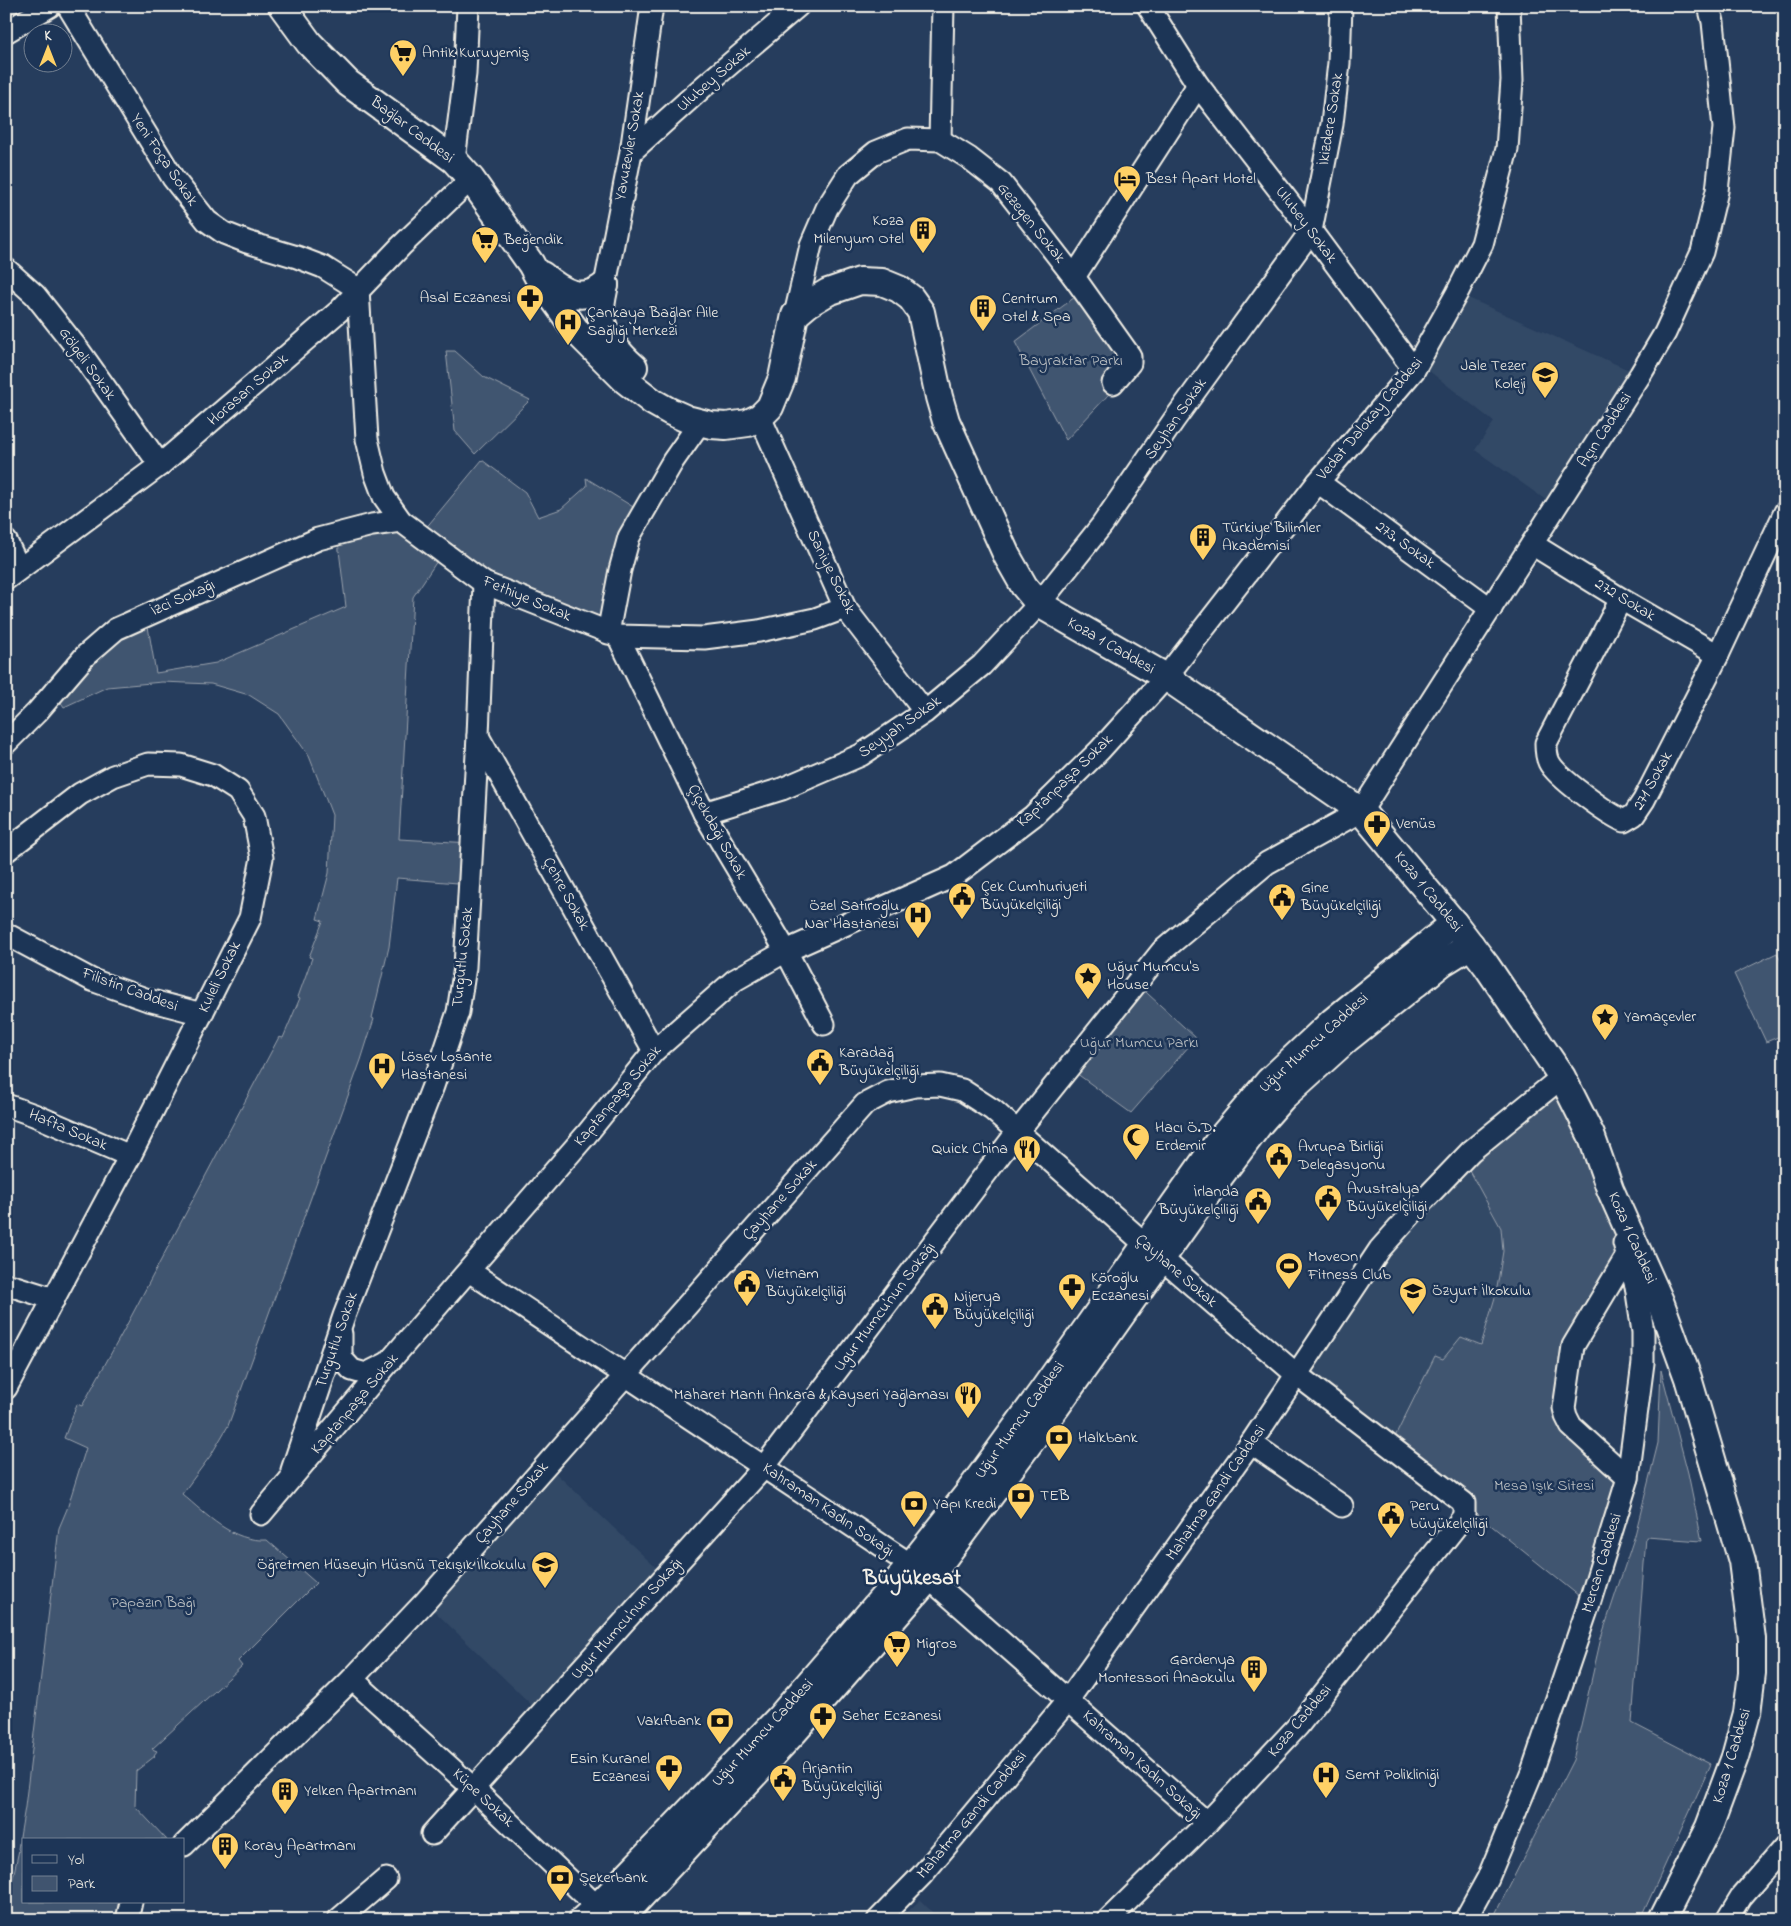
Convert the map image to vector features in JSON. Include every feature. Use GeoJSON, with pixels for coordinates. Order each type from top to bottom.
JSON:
{"type":"FeatureCollection","features":[{"type":"Feature","properties":{"kind":"main road","name":"Bağlar Caddesi"},"geometry":{"type":"LineString","coordinates":[[282,6],[310,42],[348,83],[463,170],[578,332],[613,370],[653,402],[687,419],[701,421]]}},
{"type":"Feature","properties":{"kind":"main road","name":"Bağlar Caddesi"},"geometry":{"type":"LineString","coordinates":[[530,264],[559,288],[570,293],[590,295],[605,285]]}},
{"type":"Feature","properties":{"kind":"main road","name":"Koza 1 Caddesi"},"geometry":{"type":"LineString","coordinates":[[795,315],[808,304],[828,292],[860,282],[882,282],[899,289],[911,298],[921,312],[946,421],[1007,556],[1024,586],[1039,604],[1166,677],[1361,811],[1471,945],[1562,1077],[1591,1135],[1610,1189],[1660,1301],[1688,1378],[1742,1561],[1752,1639],[1752,1673],[1747,1713],[1736,1756],[1709,1827],[1662,1920]]}},
{"type":"Feature","properties":{"kind":"main road"},"geometry":{"type":"LineString","coordinates":[[605,285],[601,313],[602,322],[611,341],[631,364],[701,421],[711,425],[726,426],[748,423],[760,417],[770,407],[776,394],[795,315]]}},
{"type":"Feature","properties":{"kind":"main road","name":"Uğur Mumcu Caddesi"},"geometry":{"type":"LineString","coordinates":[[1154,1251],[1220,1139],[1268,1081],[1333,1021],[1454,923]]}},
{"type":"Feature","properties":{"kind":"main road","name":"Uğur Mumcu Caddesi"},"geometry":{"type":"LineString","coordinates":[[603,1916],[779,1718],[920,1572],[968,1493],[1041,1393],[1154,1251],[1215,1183],[1261,1122],[1283,1097],[1346,1039],[1442,963],[1471,945]]}},
{"type":"Feature","properties":{"kind":"street"},"geometry":{"type":"LineString","coordinates":[[6,32],[50,6]]}},
{"type":"Feature","properties":{"kind":"street","name":"Yeni Foça Sokak"},"geometry":{"type":"LineString","coordinates":[[68,6],[173,178],[207,221],[224,233],[323,267],[358,289]]}},
{"type":"Feature","properties":{"kind":"street"},"geometry":{"type":"LineString","coordinates":[[463,170],[468,6]]}},
{"type":"Feature","properties":{"kind":"street","name":"Yavuzevler Sokak"},"geometry":{"type":"LineString","coordinates":[[605,285],[631,152],[652,6]]}},
{"type":"Feature","properties":{"kind":"street","name":"Ulubey Sokak"},"geometry":{"type":"LineString","coordinates":[[631,152],[798,6]]}},
{"type":"Feature","properties":{"kind":"street"},"geometry":{"type":"LineString","coordinates":[[940,140],[943,6]]}},
{"type":"Feature","properties":{"kind":"street","name":"Ulubey Sokak"},"geometry":{"type":"LineString","coordinates":[[1148,6],[1198,86],[1311,231],[1414,370]]}},
{"type":"Feature","properties":{"kind":"street","name":"İkizdere Sokak"},"geometry":{"type":"LineString","coordinates":[[1311,231],[1332,124],[1339,63],[1341,6]]}},
{"type":"Feature","properties":{"kind":"street","name":"Vedat Dalokay Caddesi"},"geometry":{"type":"LineString","coordinates":[[1166,677],[1318,482],[1414,370],[1482,244],[1507,149],[1512,80],[1508,6]]}},
{"type":"Feature","properties":{"kind":"street","name":"Açın Caddesi"},"geometry":{"type":"LineString","coordinates":[[1361,811],[1640,375],[1665,333],[1702,252],[1718,191],[1724,128],[1713,22],[1709,6]]}},
{"type":"Feature","properties":{"kind":"street"},"geometry":{"type":"LineString","coordinates":[[1074,277],[1198,86]]}},
{"type":"Feature","properties":{"kind":"street","name":"Gezegen Sokak"},"geometry":{"type":"LineString","coordinates":[[795,315],[811,245],[827,208],[848,176],[876,152],[908,139],[940,140],[970,158],[1001,183],[1074,277],[1130,356],[1130,364],[1113,383]]}},
{"type":"Feature","properties":{"kind":"street","name":"Horasan Sokak"},"geometry":{"type":"LineString","coordinates":[[13,573],[160,465],[338,311],[463,170]]}},
{"type":"Feature","properties":{"kind":"street","name":"Seyhan Sokak"},"geometry":{"type":"LineString","coordinates":[[1039,604],[1102,525],[1174,420],[1311,231]]}},
{"type":"Feature","properties":{"kind":"street","name":"Gölgeli Sokak"},"geometry":{"type":"LineString","coordinates":[[6,269],[35,295],[80,352],[160,465]]}},
{"type":"Feature","properties":{"kind":"street","name":"Fethiye Sokak"},"geometry":{"type":"LineString","coordinates":[[358,289],[367,438],[375,473],[384,497],[401,521],[484,583],[613,634],[704,638],[759,631],[806,621],[845,608]]}},
{"type":"Feature","properties":{"kind":"street","name":"Saniye Sokak"},"geometry":{"type":"LineString","coordinates":[[760,417],[845,608],[925,712]]}},
{"type":"Feature","properties":{"kind":"street"},"geometry":{"type":"LineString","coordinates":[[613,634],[620,570],[630,537],[673,462],[701,421]]}},
{"type":"Feature","properties":{"kind":"street","name":"273. Sokak"},"geometry":{"type":"LineString","coordinates":[[1318,482],[1491,609]]}},
{"type":"Feature","properties":{"kind":"street","name":"271 Sokak"},"geometry":{"type":"LineString","coordinates":[[1621,599],[1546,743],[1546,753],[1549,763],[1557,772],[1612,816],[1624,821],[1634,816],[1644,800],[1718,655],[1785,512]]}},
{"type":"Feature","properties":{"kind":"street","name":"İzci Sokağı"},"geometry":{"type":"LineString","coordinates":[[6,743],[37,712],[86,655],[116,629],[318,539],[372,525],[401,521]]}},
{"type":"Feature","properties":{"kind":"street"},"geometry":{"type":"LineString","coordinates":[[6,541],[13,573]]}},
{"type":"Feature","properties":{"kind":"street","name":"272 Sokak"},"geometry":{"type":"LineString","coordinates":[[1532,544],[1621,599],[1718,655]]}},
{"type":"Feature","properties":{"kind":"street","name":"Turgutlu Sokak"},"geometry":{"type":"LineString","coordinates":[[288,1482],[344,1316],[433,1086],[458,1012],[465,967],[478,736],[484,583]]}},
{"type":"Feature","properties":{"kind":"street","name":"Seyyah Sokak"},"geometry":{"type":"LineString","coordinates":[[704,813],[782,789],[861,756],[925,712],[982,665],[1039,604]]}},
{"type":"Feature","properties":{"kind":"street","name":"Çiçekdağı Sokak"},"geometry":{"type":"LineString","coordinates":[[613,634],[704,813],[786,951],[824,1024]]}},
{"type":"Feature","properties":{"kind":"street","name":"Kaptanpaşa Sokak"},"geometry":{"type":"LineString","coordinates":[[262,1514],[395,1355],[586,1135],[654,1051],[735,980],[786,951],[954,876],[1033,816],[1100,750],[1166,677]]}},
{"type":"Feature","properties":{"kind":"street","name":"Çehre Sokak"},"geometry":{"type":"LineString","coordinates":[[478,736],[654,1051]]}},
{"type":"Feature","properties":{"kind":"street","name":"Kuleli Sokak"},"geometry":{"type":"LineString","coordinates":[[6,851],[80,794],[113,776],[148,764],[181,765],[213,775],[238,791],[254,816],[262,858],[250,918],[130,1156],[6,1388]]}},
{"type":"Feature","properties":{"kind":"street","name":"Ugur Mumcu'nun Sokağı"},"geometry":{"type":"LineString","coordinates":[[432,1834],[764,1467],[1018,1131],[1162,950],[1266,863],[1361,811]]}},
{"type":"Feature","properties":{"kind":"street","name":"Filistin Caddesi"},"geometry":{"type":"LineString","coordinates":[[6,934],[92,980],[148,1000],[202,1014]]}},
{"type":"Feature","properties":{"kind":"street","name":"Mahatma Gandi Caddesi"},"geometry":{"type":"LineString","coordinates":[[878,1920],[922,1875],[1068,1700],[1251,1443],[1368,1265],[1424,1200],[1471,1151],[1562,1077]]}},
{"type":"Feature","properties":{"kind":"street","name":"Çayhane Sokak"},"geometry":{"type":"LineString","coordinates":[[185,1845],[352,1679],[425,1602],[865,1104],[888,1092],[915,1086],[940,1085],[962,1090],[993,1110],[1297,1375],[1464,1503]]}},
{"type":"Feature","properties":{"kind":"street","name":"Hafta Sokak"},"geometry":{"type":"LineString","coordinates":[[6,1105],[130,1156]]}},
{"type":"Feature","properties":{"kind":"street","name":"Mercan Caddesi"},"geometry":{"type":"LineString","coordinates":[[1465,1920],[1488,1878],[1532,1772],[1592,1595],[1628,1478],[1635,1434],[1642,1363],[1642,1332],[1636,1286],[1610,1189]]}},
{"type":"Feature","properties":{"kind":"street"},"geometry":{"type":"LineString","coordinates":[[1628,1254],[1573,1346],[1564,1408],[1571,1426],[1628,1478]]}},
{"type":"Feature","properties":{"kind":"street","name":"Kahraman Kadın Sokağı"},"geometry":{"type":"LineString","coordinates":[[469,1271],[920,1572],[1207,1823]]}},
{"type":"Feature","properties":{"kind":"street"},"geometry":{"type":"LineString","coordinates":[[6,1284],[54,1299]]}},
{"type":"Feature","properties":{"kind":"street"},"geometry":{"type":"LineString","coordinates":[[344,1316],[340,1334],[341,1358],[352,1370],[366,1374],[381,1367],[395,1355]]}},
{"type":"Feature","properties":{"kind":"street"},"geometry":{"type":"LineString","coordinates":[[1251,1443],[1342,1506]]}},
{"type":"Feature","properties":{"kind":"street","name":"Koza Caddesi"},"geometry":{"type":"LineString","coordinates":[[1113,1918],[1207,1823],[1298,1726],[1464,1516],[1464,1503]]}},
{"type":"Feature","properties":{"kind":"street","name":"Küpe Sokak"},"geometry":{"type":"LineString","coordinates":[[352,1679],[474,1789],[603,1916]]}},
{"type":"Feature","properties":{"kind":"street"},"geometry":{"type":"LineString","coordinates":[[1727,1920],[1741,1897],[1785,1846]]}},
{"type":"Feature","properties":{"kind":"street"},"geometry":{"type":"LineString","coordinates":[[338,1920],[386,1879]]}},
{"type":"Feature","properties":{"kind":"street"},"geometry":{"type":"LineString","coordinates":[[127,1920],[131,1904]]}},
{"type":"Feature","properties":{"kind":"shaded area","name":"Jale Tezer Koleji"},"geometry":{"type":"Polygon","coordinates":[[[1457,293],[1640,375],[1556,507],[1475,450],[1494,422],[1419,363],[1457,293]]]}},
{"type":"Feature","properties":{"kind":"shaded area","name":"Özyurt İlkokulu"},"geometry":{"type":"Polygon","coordinates":[[[1463,1159],[1501,1228],[1503,1251],[1496,1294],[1481,1345],[1391,1445],[1297,1375],[1368,1265],[1463,1159]]]}},
{"type":"Feature","properties":{"kind":"shaded area","name":"Öğretmen Hüseyin Hüsnü Tekışık İlkokulu"},"geometry":{"type":"Polygon","coordinates":[[[546,1464],[666,1577],[541,1714],[425,1602],[546,1464]]]}},
{"type":"Feature","properties":{"kind":"shaded area"},"geometry":{"type":"Polygon","coordinates":[[[920,1900],[940,1920],[899,1920],[920,1900]]]}},
{"type":"Feature","properties":{"kind":"green space","name":"Bayraktar Parkı"},"geometry":{"type":"Polygon","coordinates":[[[1075,297],[1124,363],[1104,384],[1109,394],[1066,440],[1015,342],[1075,297]]]}},
{"type":"Feature","properties":{"kind":"green space"},"geometry":{"type":"Polygon","coordinates":[[[446,351],[455,351],[484,377],[530,400],[475,454],[455,431],[446,351]]]}},
{"type":"Feature","properties":{"kind":"green space","name":"Papazın Bağı"},"geometry":{"type":"Polygon","coordinates":[[[482,460],[525,492],[538,517],[561,509],[587,486],[586,478],[643,513],[608,633],[443,552],[413,597],[399,839],[472,843],[470,884],[397,878],[389,947],[372,1018],[374,1019],[361,1060],[228,1426],[211,1455],[182,1494],[231,1532],[242,1537],[267,1540],[316,1583],[238,1661],[242,1666],[152,1749],[157,1751],[155,1756],[136,1771],[135,1806],[165,1838],[22,1838],[22,1904],[131,1904],[127,1920],[6,1920],[6,1909],[19,1850],[25,1807],[59,1528],[67,1509],[86,1448],[64,1438],[77,1404],[82,1406],[279,1037],[283,1038],[300,998],[298,997],[312,958],[309,957],[323,921],[317,919],[329,873],[332,815],[309,756],[279,714],[249,695],[211,684],[162,682],[107,687],[64,707],[54,692],[146,615],[156,673],[216,663],[346,607],[337,534],[372,525],[420,535],[482,460]]]}},
{"type":"Feature","properties":{"kind":"green space"},"geometry":{"type":"Polygon","coordinates":[[[1777,953],[1785,970],[1785,1034],[1766,1042],[1734,974],[1777,953]]]}},
{"type":"Feature","properties":{"kind":"green space","name":"Uğur Mumcu Parkı"},"geometry":{"type":"Polygon","coordinates":[[[1136,983],[1196,1038],[1131,1113],[1069,1068],[1136,983]]]}},
{"type":"Feature","properties":{"kind":"green space","name":"Mesa Işık Sitesi"},"geometry":{"type":"Polygon","coordinates":[[[1562,1077],[1628,1254],[1573,1346],[1564,1408],[1628,1478],[1589,1604],[1391,1445],[1435,1356],[1443,1359],[1461,1337],[1481,1345],[1496,1294],[1503,1251],[1501,1228],[1463,1159],[1562,1077]]]}},
{"type":"Feature","properties":{"kind":"green space"},"geometry":{"type":"Polygon","coordinates":[[[1661,1370],[1688,1473],[1702,1541],[1646,1537],[1632,1723],[1711,1764],[1640,1920],[1492,1920],[1573,1760],[1601,1638],[1635,1535],[1658,1443],[1661,1370]]]}},
{"type":"Feature","properties":{"kind":"place","name":"Antik Kuruyemiş"},"geometry":{"type":"Point","coordinates":[403,77]}},
{"type":"Feature","properties":{"kind":"place","name":"Best Apart Hotel"},"geometry":{"type":"Point","coordinates":[1127,203]}},
{"type":"Feature","properties":{"kind":"place","name":"Koza Milenyum Otel"},"geometry":{"type":"Point","coordinates":[923,254]}},
{"type":"Feature","properties":{"kind":"place","name":"Beğendik"},"geometry":{"type":"Point","coordinates":[485,264]}},
{"type":"Feature","properties":{"kind":"place","name":"Asal Eczanesi"},"geometry":{"type":"Point","coordinates":[530,322]}},
{"type":"Feature","properties":{"kind":"place","name":"Centrum Otel & Spa"},"geometry":{"type":"Point","coordinates":[983,332]}},
{"type":"Feature","properties":{"kind":"place","name":"Çankaya Bağlar Aile Sağlığı Merkezi"},"geometry":{"type":"Point","coordinates":[568,346]}},
{"type":"Feature","properties":{"kind":"place","name":"Jale Tezer Koleji"},"geometry":{"type":"Point","coordinates":[1545,399]}},
{"type":"Feature","properties":{"kind":"place","name":"Türkiye Bilimler Akademisi"},"geometry":{"type":"Point","coordinates":[1203,561]}},
{"type":"Feature","properties":{"kind":"place","name":"Venüs"},"geometry":{"type":"Point","coordinates":[1377,848]}},
{"type":"Feature","properties":{"kind":"place","name":"Çek Cumhuriyeti Büyükelçiliği"},"geometry":{"type":"Point","coordinates":[962,920]}},
{"type":"Feature","properties":{"kind":"place","name":"Gine Büyükelçiliği"},"geometry":{"type":"Point","coordinates":[1282,921]}},
{"type":"Feature","properties":{"kind":"place","name":"Özel Satıroğlu Nar Hastanesi"},"geometry":{"type":"Point","coordinates":[918,939]}},
{"type":"Feature","properties":{"kind":"place","name":"Uğur Mumcu's House"},"geometry":{"type":"Point","coordinates":[1088,1000]}},
{"type":"Feature","properties":{"kind":"place","name":"Yamaçevler"},"geometry":{"type":"Point","coordinates":[1605,1041]}},
{"type":"Feature","properties":{"kind":"place","name":"Karadağ Büyükelçiliği"},"geometry":{"type":"Point","coordinates":[820,1086]}},
{"type":"Feature","properties":{"kind":"place","name":"Lösev Losante Hastanesi"},"geometry":{"type":"Point","coordinates":[382,1090]}},
{"type":"Feature","properties":{"kind":"place","name":"Hacı Ö.D. Erdemir"},"geometry":{"type":"Point","coordinates":[1136,1161]}},
{"type":"Feature","properties":{"kind":"place","name":"Quick China"},"geometry":{"type":"Point","coordinates":[1027,1173]}},
{"type":"Feature","properties":{"kind":"place","name":"Avrupa Birliği Delegasyonu"},"geometry":{"type":"Point","coordinates":[1279,1180]}},
{"type":"Feature","properties":{"kind":"place","name":"Avustralya Büyükelçiliği"},"geometry":{"type":"Point","coordinates":[1328,1222]}},
{"type":"Feature","properties":{"kind":"place","name":"İrlanda Büyükelçiliği"},"geometry":{"type":"Point","coordinates":[1258,1225]}},
{"type":"Feature","properties":{"kind":"place","name":"MoveOn Fitness Club"},"geometry":{"type":"Point","coordinates":[1289,1290]}},
{"type":"Feature","properties":{"kind":"place","name":"Vietnam Büyükelçiliği"},"geometry":{"type":"Point","coordinates":[747,1307]}},
{"type":"Feature","properties":{"kind":"place","name":"Köroğlu Eczanesi"},"geometry":{"type":"Point","coordinates":[1072,1311]}},
{"type":"Feature","properties":{"kind":"place","name":"Özyurt İlkokulu"},"geometry":{"type":"Point","coordinates":[1413,1315]}},
{"type":"Feature","properties":{"kind":"place","name":"Nijerya Büyükelçiliği"},"geometry":{"type":"Point","coordinates":[935,1330]}},
{"type":"Feature","properties":{"kind":"place","name":"Maharet Mantı Ankara & Kayseri Yağlaması"},"geometry":{"type":"Point","coordinates":[968,1419]}},
{"type":"Feature","properties":{"kind":"place","name":"Halkbank"},"geometry":{"type":"Point","coordinates":[1059,1462]}},
{"type":"Feature","properties":{"kind":"place","name":"TEB"},"geometry":{"type":"Point","coordinates":[1021,1520]}},
{"type":"Feature","properties":{"kind":"place","name":"Yapı Kredi"},"geometry":{"type":"Point","coordinates":[914,1528]}},
{"type":"Feature","properties":{"kind":"place","name":"Peru büyükelçiliği"},"geometry":{"type":"Point","coordinates":[1391,1539]}},
{"type":"Feature","properties":{"kind":"place","name":"Öğretmen Hüseyin Hüsnü Tekışık İlkokulu"},"geometry":{"type":"Point","coordinates":[545,1589]}},
{"type":"Feature","properties":{"kind":"place","name":"Migros"},"geometry":{"type":"Point","coordinates":[897,1668]}},
{"type":"Feature","properties":{"kind":"place","name":"Gardenya Montessori Anaokulu"},"geometry":{"type":"Point","coordinates":[1254,1693]}},
{"type":"Feature","properties":{"kind":"place","name":"Seher Eczanesi"},"geometry":{"type":"Point","coordinates":[823,1740]}},
{"type":"Feature","properties":{"kind":"place","name":"Vakıfbank"},"geometry":{"type":"Point","coordinates":[720,1745]}},
{"type":"Feature","properties":{"kind":"place","name":"Esin Kuranel Eczanesi"},"geometry":{"type":"Point","coordinates":[669,1792]}},
{"type":"Feature","properties":{"kind":"place","name":"Semt Polikliniği"},"geometry":{"type":"Point","coordinates":[1326,1799]}},
{"type":"Feature","properties":{"kind":"place","name":"Arjantin Büyükelçiliği"},"geometry":{"type":"Point","coordinates":[783,1802]}},
{"type":"Feature","properties":{"kind":"place","name":"Yelken Apartmanı"},"geometry":{"type":"Point","coordinates":[285,1815]}},
{"type":"Feature","properties":{"kind":"place","name":"Koray Apartmanı"},"geometry":{"type":"Point","coordinates":[225,1870]}},
{"type":"Feature","properties":{"kind":"place","name":"Şekerbank"},"geometry":{"type":"Point","coordinates":[560,1902]}},
{"type":"Feature","properties":{"kind":"district","name":"Büyükesat"},"geometry":{"type":"Point","coordinates":[912,1579]}}]}
